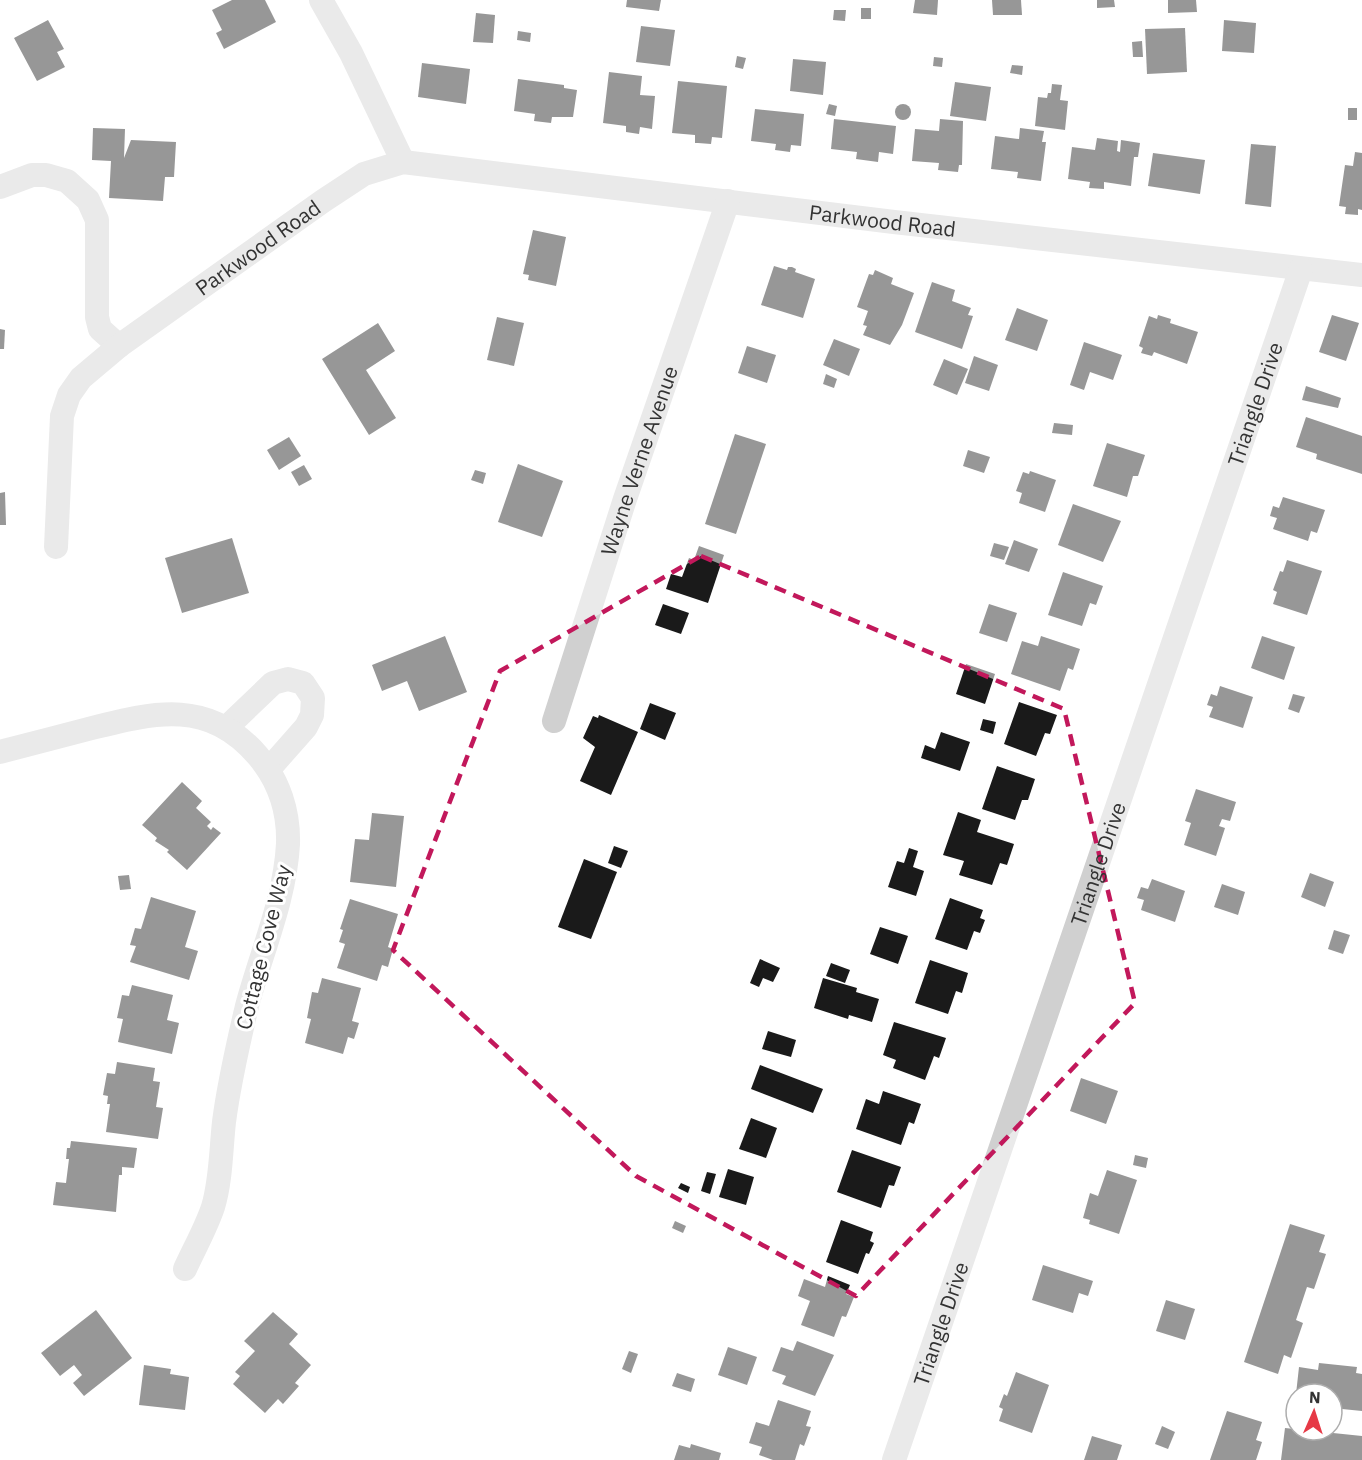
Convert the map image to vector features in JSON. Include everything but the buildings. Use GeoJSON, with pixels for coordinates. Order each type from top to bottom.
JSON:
{"type":"FeatureCollection","features":[{"type":"Feature","properties":{"kind":"street"},"geometry":{"type":"LineString","coordinates":[[321,0],[351,53],[403,162]]}},
{"type":"Feature","properties":{"kind":"street","name":"Parkwood Road"},"geometry":{"type":"LineString","coordinates":[[56,547],[62,416],[69,395],[81,378],[119,346],[323,201],[364,174],[403,162],[1362,275]]}},
{"type":"Feature","properties":{"kind":"street"},"geometry":{"type":"LineString","coordinates":[[0,187],[32,175],[46,175],[67,181],[88,200],[97,220],[96,317],[100,329],[119,346]]}},
{"type":"Feature","properties":{"kind":"street","name":"Wayne Verne Avenue"},"geometry":{"type":"LineString","coordinates":[[554,721],[625,499],[728,201]]}},
{"type":"Feature","properties":{"kind":"street","name":"Triangle Drive"},"geometry":{"type":"LineString","coordinates":[[894,1460],[1300,269]]}},
{"type":"Feature","properties":{"kind":"street"},"geometry":{"type":"LineString","coordinates":[[226,728],[273,683],[288,679],[303,683],[313,698],[312,715],[306,727],[269,769]]}},
{"type":"Feature","properties":{"kind":"street","name":"Cottage Cove Way"},"geometry":{"type":"LineString","coordinates":[[0,752],[147,714],[174,713],[203,718],[226,728],[248,744],[269,769],[282,796],[287,820],[288,845],[274,917],[247,1006],[227,1101],[213,1206],[185,1269]]}},
{"type":"Feature","properties":{"kind":"highlighted area"},"geometry":{"type":"Polygon","coordinates":[[[701,556],[1064,709],[1135,1003],[856,1296],[636,1176],[393,950],[500,671],[701,556]]]}}]}
